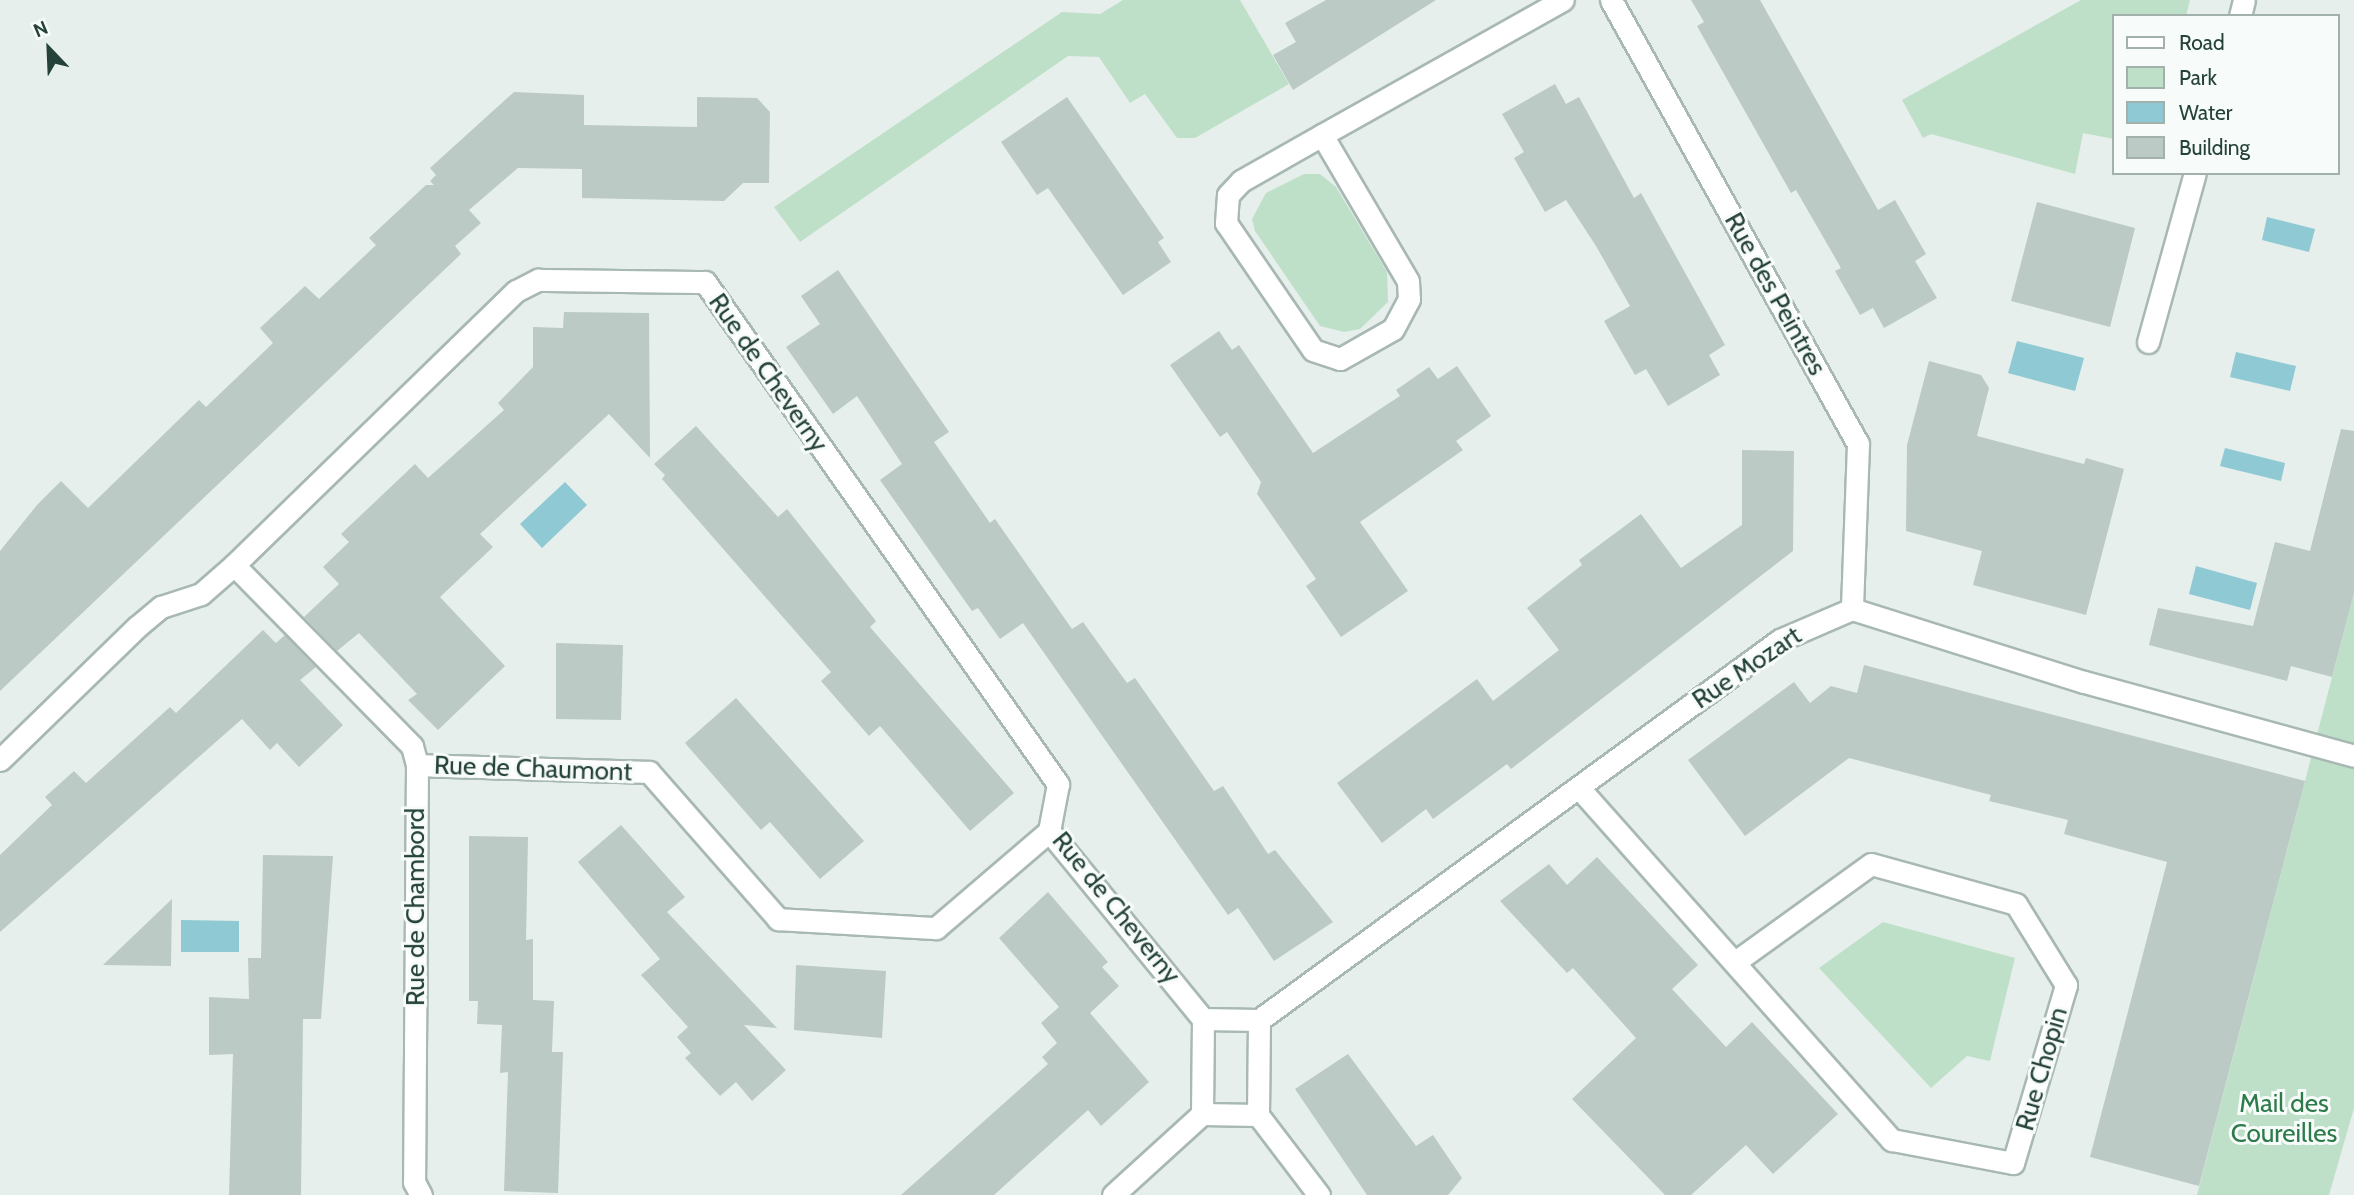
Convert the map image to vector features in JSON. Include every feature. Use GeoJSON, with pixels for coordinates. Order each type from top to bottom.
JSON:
{"type":"FeatureCollection","features":[{"type":"Feature","properties":{"kind":"street"},"geometry":{"type":"LineString","coordinates":[[1322,135],[1408,281],[1409,299],[1393,329],[1340,359],[1313,350],[1226,223],[1228,195],[1241,181],[1322,135],[1563,0]]}},
{"type":"Feature","properties":{"kind":"street","name":"Rue des Peintres"},"geometry":{"type":"LineString","coordinates":[[1611,0],[1858,444],[1852,609]]}},
{"type":"Feature","properties":{"kind":"street"},"geometry":{"type":"LineString","coordinates":[[2148,342],[2194,175]]}},
{"type":"Feature","properties":{"kind":"street","name":"Rue de Cheverny"},"geometry":{"type":"LineString","coordinates":[[0,760],[138,626],[162,607],[201,594],[234,565],[516,291],[538,280],[705,282],[1058,784],[1049,831],[1203,1019]]}},
{"type":"Feature","properties":{"kind":"street","name":"Rue de Chambord"},"geometry":{"type":"LineString","coordinates":[[234,565],[412,746],[417,765],[411,1191]]}},
{"type":"Feature","properties":{"kind":"street"},"geometry":{"type":"LineString","coordinates":[[1852,609],[2084,682],[2354,756]]}},
{"type":"Feature","properties":{"kind":"street","name":"Rue Mozart"},"geometry":{"type":"LineString","coordinates":[[1259,1020],[1780,640],[1852,609]]}},
{"type":"Feature","properties":{"kind":"street","name":"Rue de Chaumont"},"geometry":{"type":"LineString","coordinates":[[417,765],[649,772],[778,919],[936,928],[1049,831]]}},
{"type":"Feature","properties":{"kind":"street","name":"Rue Chopin"},"geometry":{"type":"LineString","coordinates":[[1579,788],[1892,1140],[2013,1163],[2066,985],[2016,904],[1871,864],[1735,962]]}},
{"type":"Feature","properties":{"kind":"street"},"geometry":{"type":"LineString","coordinates":[[1202,1114],[1203,1019],[1259,1020],[1258,1115],[1319,1195]]}},
{"type":"Feature","properties":{"kind":"street"},"geometry":{"type":"LineString","coordinates":[[1113,1195],[1202,1114],[1258,1115]]}},
{"type":"Feature","properties":{"kind":"green space"},"geometry":{"type":"Polygon","coordinates":[[[1123,0],[1240,0],[1289,84],[1195,138],[1177,138],[1145,94],[1130,103],[1099,57],[1068,56],[800,242],[774,207],[1062,12],[1100,14],[1123,0]]]}},
{"type":"Feature","properties":{"kind":"green space"},"geometry":{"type":"Polygon","coordinates":[[[2081,0],[2190,0],[2186,14],[2112,14],[2112,139],[2083,133],[2075,174],[1931,134],[1923,138],[1902,100],[2081,0]]]}},
{"type":"Feature","properties":{"kind":"green space"},"geometry":{"type":"Polygon","coordinates":[[[1304,174],[1320,174],[1336,187],[1387,272],[1388,302],[1360,329],[1344,332],[1320,326],[1255,231],[1252,219],[1266,193],[1304,174]]]}},
{"type":"Feature","properties":{"kind":"green space","name":"Mail des Coureilles"},"geometry":{"type":"Polygon","coordinates":[[[2354,593],[2354,1108],[2329,1195],[2197,1195],[2354,593]]]}},
{"type":"Feature","properties":{"kind":"green space"},"geometry":{"type":"Polygon","coordinates":[[[1883,922],[2015,958],[1990,1061],[1967,1056],[1931,1088],[1819,968],[1883,922]]]}},
{"type":"Feature","properties":{"kind":"water"},"geometry":{"type":"Polygon","coordinates":[[[2267,217],[2315,229],[2309,252],[2262,240],[2267,217]]]}},
{"type":"Feature","properties":{"kind":"water"},"geometry":{"type":"Polygon","coordinates":[[[2017,341],[2084,358],[2075,391],[2008,373],[2017,341]]]}},
{"type":"Feature","properties":{"kind":"water"},"geometry":{"type":"Polygon","coordinates":[[[2236,352],[2296,366],[2290,391],[2230,377],[2236,352]]]}},
{"type":"Feature","properties":{"kind":"water"},"geometry":{"type":"Polygon","coordinates":[[[2225,448],[2285,463],[2281,481],[2220,466],[2225,448]]]}},
{"type":"Feature","properties":{"kind":"water"},"geometry":{"type":"Polygon","coordinates":[[[565,482],[587,505],[542,548],[520,524],[565,482]]]}},
{"type":"Feature","properties":{"kind":"water"},"geometry":{"type":"Polygon","coordinates":[[[2196,566],[2257,583],[2250,610],[2189,594],[2196,566]]]}},
{"type":"Feature","properties":{"kind":"water"},"geometry":{"type":"Polygon","coordinates":[[[181,920],[239,921],[239,952],[181,952],[181,920]]]}},
{"type":"Feature","properties":{"kind":"building"},"geometry":{"type":"Polygon","coordinates":[[[1326,0],[1436,0],[1293,90],[1273,55],[1296,42],[1285,23],[1326,0]]]}},
{"type":"Feature","properties":{"kind":"building"},"geometry":{"type":"Polygon","coordinates":[[[1691,0],[1760,0],[1878,210],[1895,200],[1926,254],[1915,261],[1937,298],[1884,328],[1873,308],[1860,315],[1835,271],[1841,268],[1796,190],[1791,193],[1697,26],[1704,22],[1691,0]]]}},
{"type":"Feature","properties":{"kind":"building"},"geometry":{"type":"Polygon","coordinates":[[[1555,84],[1566,104],[1579,97],[1634,198],[1641,193],[1725,345],[1709,355],[1720,375],[1668,406],[1646,369],[1635,375],[1604,321],[1630,306],[1596,246],[1566,200],[1545,212],[1514,158],[1524,152],[1502,114],[1555,84]]]}},
{"type":"Feature","properties":{"kind":"building"},"geometry":{"type":"Polygon","coordinates":[[[514,92],[584,95],[584,125],[697,127],[697,97],[757,98],[770,112],[769,183],[743,183],[724,201],[582,198],[582,169],[518,168],[469,210],[481,223],[455,246],[461,254],[0,691],[0,551],[37,505],[61,481],[88,508],[199,400],[206,407],[273,343],[260,328],[305,286],[319,299],[376,245],[369,238],[426,185],[434,185],[430,181],[436,175],[430,168],[514,92]]]}},
{"type":"Feature","properties":{"kind":"building"},"geometry":{"type":"Polygon","coordinates":[[[1067,97],[1164,238],[1158,242],[1171,262],[1123,295],[1048,188],[1037,195],[1001,142],[1067,97]]]}},
{"type":"Feature","properties":{"kind":"building"},"geometry":{"type":"Polygon","coordinates":[[[2037,202],[2135,228],[2110,327],[2011,301],[2037,202]]]}},
{"type":"Feature","properties":{"kind":"building"},"geometry":{"type":"Polygon","coordinates":[[[838,270],[949,432],[934,442],[990,523],[995,519],[1072,629],[1083,622],[1127,683],[1135,678],[1214,791],[1223,786],[1268,854],[1275,850],[1333,922],[1274,961],[1238,908],[1228,915],[1023,623],[1000,639],[978,608],[972,611],[880,480],[902,464],[857,396],[833,414],[786,347],[820,324],[801,296],[838,270]]]}},
{"type":"Feature","properties":{"kind":"building"},"geometry":{"type":"Polygon","coordinates":[[[564,312],[649,313],[650,458],[609,414],[480,534],[493,547],[440,597],[505,666],[438,730],[408,700],[417,694],[359,633],[337,651],[304,617],[339,584],[323,567],[349,542],[341,534],[415,464],[428,478],[504,410],[498,403],[533,367],[533,327],[563,328],[564,312]]]}},
{"type":"Feature","properties":{"kind":"building"},"geometry":{"type":"Polygon","coordinates":[[[1219,331],[1232,350],[1239,345],[1313,453],[1400,396],[1396,390],[1429,367],[1438,379],[1457,366],[1491,416],[1456,441],[1463,450],[1360,522],[1408,591],[1341,637],[1306,586],[1316,579],[1257,494],[1261,482],[1227,432],[1220,437],[1170,365],[1219,331]]]}},
{"type":"Feature","properties":{"kind":"building"},"geometry":{"type":"Polygon","coordinates":[[[1929,361],[1981,375],[1989,388],[1977,436],[2084,464],[2086,458],[2124,469],[2086,615],[1973,585],[1982,551],[1906,531],[1907,445],[1929,361]]]}},
{"type":"Feature","properties":{"kind":"building"},"geometry":{"type":"Polygon","coordinates":[[[696,426],[778,517],[787,509],[876,621],[870,627],[1014,793],[970,831],[880,726],[869,736],[821,681],[831,672],[662,479],[665,475],[654,464],[696,426]]]}},
{"type":"Feature","properties":{"kind":"building"},"geometry":{"type":"Polygon","coordinates":[[[2341,429],[2354,431],[2354,593],[2332,677],[2291,666],[2287,681],[2149,645],[2158,608],[2253,626],[2275,542],[2310,551],[2341,429]]]}},
{"type":"Feature","properties":{"kind":"building"},"geometry":{"type":"Polygon","coordinates":[[[1742,450],[1794,451],[1793,551],[1511,769],[1507,764],[1433,819],[1426,809],[1382,843],[1337,783],[1477,679],[1493,701],[1559,650],[1527,608],[1582,565],[1579,560],[1641,514],[1681,568],[1742,525],[1742,450]]]}},
{"type":"Feature","properties":{"kind":"building"},"geometry":{"type":"Polygon","coordinates":[[[263,630],[276,643],[285,635],[316,667],[300,680],[343,725],[299,767],[277,743],[270,750],[242,719],[0,932],[0,855],[52,805],[45,797],[74,771],[86,783],[170,707],[176,713],[263,630]]]}},
{"type":"Feature","properties":{"kind":"building"},"geometry":{"type":"Polygon","coordinates":[[[556,643],[623,645],[621,720],[556,719],[556,643]]]}},
{"type":"Feature","properties":{"kind":"building"},"geometry":{"type":"Polygon","coordinates":[[[1864,665],[2305,781],[2199,1186],[2090,1157],[2167,862],[2064,834],[2068,820],[1989,801],[1991,795],[1849,758],[1745,836],[1688,760],[1794,682],[1810,703],[1831,686],[1857,693],[1864,665]]]}},
{"type":"Feature","properties":{"kind":"building"},"geometry":{"type":"Polygon","coordinates":[[[736,698],[864,841],[820,879],[770,822],[761,830],[685,743],[736,698]]]}},
{"type":"Feature","properties":{"kind":"building"},"geometry":{"type":"Polygon","coordinates":[[[621,825],[685,897],[667,912],[777,1028],[744,1025],[786,1070],[752,1101],[736,1082],[720,1096],[685,1058],[691,1053],[677,1037],[688,1027],[641,975],[660,959],[578,862],[621,825]]]}},
{"type":"Feature","properties":{"kind":"building"},"geometry":{"type":"Polygon","coordinates":[[[469,836],[528,837],[526,940],[533,939],[533,1000],[554,1001],[552,1052],[563,1052],[558,1193],[504,1191],[508,1072],[500,1073],[502,1025],[477,1024],[478,1001],[469,1001],[469,836]]]}},
{"type":"Feature","properties":{"kind":"building"},"geometry":{"type":"Polygon","coordinates":[[[263,855],[333,856],[321,1019],[303,1019],[301,1195],[229,1195],[233,1054],[209,1055],[209,997],[249,999],[248,958],[261,958],[263,855]]]}},
{"type":"Feature","properties":{"kind":"building"},"geometry":{"type":"Polygon","coordinates":[[[1597,857],[1698,965],[1672,989],[1726,1047],[1752,1022],[1838,1114],[1773,1174],[1746,1145],[1691,1195],[1665,1195],[1572,1099],[1636,1038],[1573,968],[1567,973],[1500,901],[1549,864],[1567,885],[1597,857]]]}},
{"type":"Feature","properties":{"kind":"building"},"geometry":{"type":"Polygon","coordinates":[[[1048,892],[1108,962],[1102,967],[1119,986],[1090,1013],[1149,1082],[1101,1126],[1088,1110],[994,1195],[901,1195],[1048,1064],[1042,1057],[1057,1043],[1041,1023],[1059,1007],[999,938],[1048,892]]]}},
{"type":"Feature","properties":{"kind":"building"},"geometry":{"type":"Polygon","coordinates":[[[172,899],[171,966],[103,965],[172,899]]]}},
{"type":"Feature","properties":{"kind":"building"},"geometry":{"type":"Polygon","coordinates":[[[796,965],[886,971],[882,1038],[794,1030],[796,965]]]}},
{"type":"Feature","properties":{"kind":"building"},"geometry":{"type":"Polygon","coordinates":[[[1348,1054],[1416,1146],[1433,1135],[1462,1178],[1448,1195],[1367,1195],[1295,1089],[1348,1054]]]}}]}
